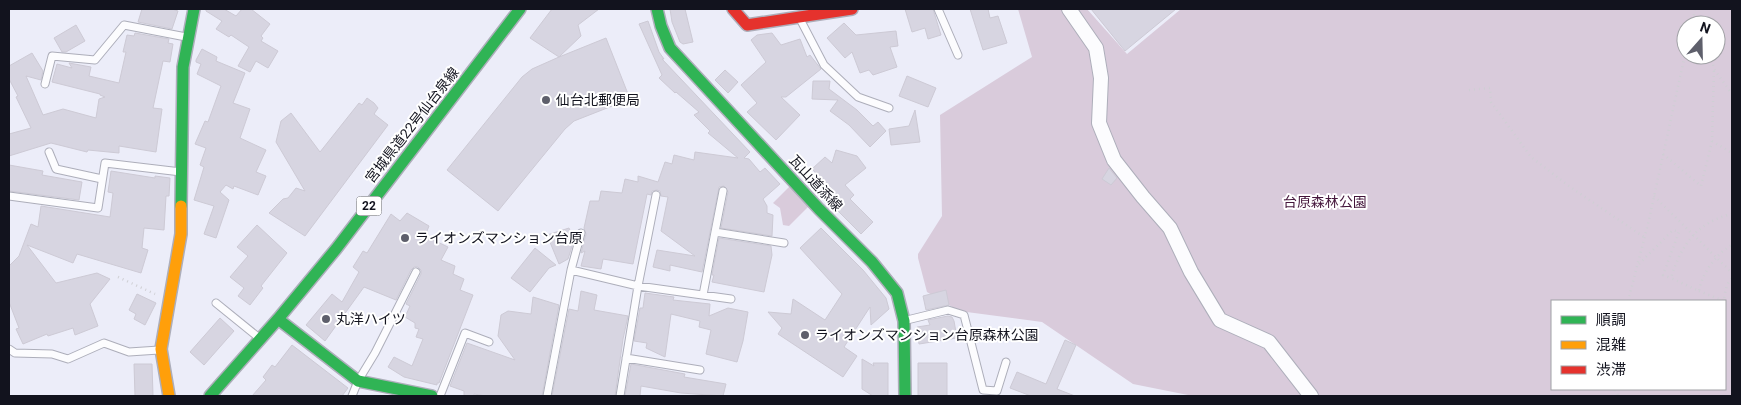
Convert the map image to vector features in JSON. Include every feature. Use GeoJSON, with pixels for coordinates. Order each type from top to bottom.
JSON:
{"type":"FeatureCollection","features":[{"type":"Feature","properties":{"kind":"street"},"geometry":{"type":"LineString","coordinates":[[169,396],[161,349],[181,234],[183,67],[194,9]]}},
{"type":"Feature","properties":{"kind":"street","name":"宮城県道22号仙台泉線"},"geometry":{"type":"LineString","coordinates":[[210,396],[278,319],[342,241],[520,9]]}},
{"type":"Feature","properties":{"kind":"street","name":"瓦山道添線"},"geometry":{"type":"LineString","coordinates":[[657,9],[661,26],[670,48],[819,209],[872,262],[896,293],[904,321],[905,396]]}},
{"type":"Feature","properties":{"kind":"street"},"geometry":{"type":"LineString","coordinates":[[733,9],[747,25],[852,9]]}},
{"type":"Feature","properties":{"kind":"street"},"geometry":{"type":"LineString","coordinates":[[1069,9],[1096,48],[1100,78],[1099,124],[1114,160],[1170,228],[1191,272],[1220,320],[1269,342],[1311,396]]}},
{"type":"Feature","properties":{"kind":"street"},"geometry":{"type":"LineString","coordinates":[[278,319],[358,382],[432,396]]}},
{"type":"Feature","properties":{"kind":"lane"},"geometry":{"type":"LineString","coordinates":[[938,9],[958,54]]}},
{"type":"Feature","properties":{"kind":"lane"},"geometry":{"type":"LineString","coordinates":[[799,17],[824,65],[858,97],[890,108]]}},
{"type":"Feature","properties":{"kind":"lane"},"geometry":{"type":"LineString","coordinates":[[45,84],[52,56],[95,60],[124,26],[188,37]]}},
{"type":"Feature","properties":{"kind":"lane"},"geometry":{"type":"LineString","coordinates":[[49,152],[56,169],[102,179]]}},
{"type":"Feature","properties":{"kind":"lane"},"geometry":{"type":"LineString","coordinates":[[9,196],[98,208],[105,163],[182,172]]}},
{"type":"Feature","properties":{"kind":"lane"},"geometry":{"type":"LineString","coordinates":[[703,295],[723,191]]}},
{"type":"Feature","properties":{"kind":"lane"},"geometry":{"type":"LineString","coordinates":[[620,396],[638,286],[656,196]]}},
{"type":"Feature","properties":{"kind":"lane"},"geometry":{"type":"LineString","coordinates":[[715,232],[784,243]]}},
{"type":"Feature","properties":{"kind":"lane"},"geometry":{"type":"LineString","coordinates":[[547,396],[581,233]]}},
{"type":"Feature","properties":{"kind":"lane"},"geometry":{"type":"LineString","coordinates":[[572,270],[638,286],[732,299]]}},
{"type":"Feature","properties":{"kind":"lane"},"geometry":{"type":"LineString","coordinates":[[352,396],[416,272]]}},
{"type":"Feature","properties":{"kind":"lane"},"geometry":{"type":"LineString","coordinates":[[216,303],[260,339]]}},
{"type":"Feature","properties":{"kind":"lane"},"geometry":{"type":"LineString","coordinates":[[904,321],[948,310],[964,315],[983,393],[997,391],[1006,362]]}},
{"type":"Feature","properties":{"kind":"lane"},"geometry":{"type":"LineString","coordinates":[[440,396],[465,333],[489,342]]}},
{"type":"Feature","properties":{"kind":"lane"},"geometry":{"type":"LineString","coordinates":[[9,349],[15,353],[52,354],[68,359],[104,343],[129,352],[161,349]]}},
{"type":"Feature","properties":{"kind":"lane"},"geometry":{"type":"LineString","coordinates":[[626,358],[700,370]]}},
{"type":"Feature","properties":{"kind":"path"},"geometry":{"type":"LineString","coordinates":[[1628,300],[1654,196],[1683,65]]}},
{"type":"Feature","properties":{"kind":"path"},"geometry":{"type":"LineString","coordinates":[[1663,154],[1701,186],[1712,141],[1713,65]]}},
{"type":"Feature","properties":{"kind":"path"},"geometry":{"type":"LineString","coordinates":[[1714,69],[1732,94]]}},
{"type":"Feature","properties":{"kind":"path"},"geometry":{"type":"LineString","coordinates":[[1469,90],[1490,88],[1491,102],[1531,157],[1573,189],[1644,237]]}},
{"type":"Feature","properties":{"kind":"path"},"geometry":{"type":"LineString","coordinates":[[1712,141],[1732,153]]}},
{"type":"Feature","properties":{"kind":"path"},"geometry":{"type":"LineString","coordinates":[[1654,196],[1732,273]]}},
{"type":"Feature","properties":{"kind":"path"},"geometry":{"type":"LineString","coordinates":[[1671,278],[1682,249],[1699,228],[1721,216],[1732,214]]}},
{"type":"Feature","properties":{"kind":"path"},"geometry":{"type":"LineString","coordinates":[[1637,265],[1673,230],[1679,232],[1664,275],[1722,300]]}},
{"type":"Feature","properties":{"kind":"path"},"geometry":{"type":"LineString","coordinates":[[1699,291],[1700,283],[1716,258],[1722,250],[1732,245]]}},
{"type":"Feature","properties":{"kind":"path"},"geometry":{"type":"LineString","coordinates":[[118,277],[169,300]]}},
{"type":"Feature","properties":{"kind":"path"},"geometry":{"type":"LineString","coordinates":[[1724,300],[1725,290],[1732,278]]}},
{"type":"Feature","properties":{"kind":"green space","name":"台原森林公園"},"geometry":{"type":"Polygon","coordinates":[[[1018,9],[1087,9],[1127,54],[1181,9],[1732,9],[1732,396],[1193,396],[1133,384],[1042,322],[959,311],[927,292],[918,254],[942,216],[940,115],[1032,57],[1018,9]]]}},
{"type":"Feature","properties":{"kind":"green space"},"geometry":{"type":"Polygon","coordinates":[[[791,185],[809,206],[789,226],[783,225],[780,208],[773,203],[791,185]]]}},
{"type":"Feature","properties":{"kind":"building"},"geometry":{"type":"Polygon","coordinates":[[[142,9],[172,9],[178,11],[172,29],[138,22],[142,9]]]}},
{"type":"Feature","properties":{"kind":"building"},"geometry":{"type":"Polygon","coordinates":[[[206,9],[224,9],[236,16],[242,9],[251,9],[270,24],[261,36],[263,38],[261,41],[278,51],[268,68],[256,61],[250,72],[238,66],[249,47],[231,35],[229,37],[216,29],[222,21],[206,11],[206,9]]]}},
{"type":"Feature","properties":{"kind":"building"},"geometry":{"type":"Polygon","coordinates":[[[552,9],[599,9],[578,25],[581,36],[559,57],[530,38],[552,9]]]}},
{"type":"Feature","properties":{"kind":"building"},"geometry":{"type":"Polygon","coordinates":[[[670,9],[685,9],[693,42],[683,44],[680,42],[672,22],[670,9]]]}},
{"type":"Feature","properties":{"kind":"building"},"geometry":{"type":"Polygon","coordinates":[[[905,9],[933,9],[941,35],[928,39],[925,28],[912,32],[905,9]]]}},
{"type":"Feature","properties":{"kind":"building"},"geometry":{"type":"Polygon","coordinates":[[[970,9],[988,9],[990,18],[998,16],[1007,43],[983,50],[970,9]]]}},
{"type":"Feature","properties":{"kind":"building"},"geometry":{"type":"Polygon","coordinates":[[[1091,9],[1176,9],[1125,51],[1091,9]]]}},
{"type":"Feature","properties":{"kind":"building"},"geometry":{"type":"Polygon","coordinates":[[[648,21],[659,52],[664,59],[662,59],[750,152],[744,158],[749,159],[760,172],[765,168],[780,184],[763,199],[767,206],[767,213],[773,215],[772,236],[721,228],[728,192],[724,186],[719,187],[702,272],[670,265],[670,271],[653,267],[657,250],[695,256],[661,231],[668,197],[661,196],[660,191],[657,190],[652,191],[651,195],[647,194],[633,264],[603,259],[601,269],[581,266],[585,251],[581,253],[586,234],[584,228],[590,201],[599,201],[601,191],[622,193],[625,179],[638,182],[638,176],[658,182],[665,162],[672,164],[674,155],[694,160],[695,152],[738,158],[708,133],[710,131],[694,115],[699,112],[659,78],[662,75],[639,24],[648,21]]]}},
{"type":"Feature","properties":{"kind":"building"},"geometry":{"type":"Polygon","coordinates":[[[844,23],[856,35],[896,31],[898,46],[890,47],[897,67],[873,75],[869,70],[860,73],[852,52],[845,58],[827,38],[844,23]]]}},
{"type":"Feature","properties":{"kind":"building"},"geometry":{"type":"Polygon","coordinates":[[[76,25],[85,41],[66,52],[62,52],[54,38],[76,25]]]}},
{"type":"Feature","properties":{"kind":"building"},"geometry":{"type":"Polygon","coordinates":[[[135,33],[169,39],[168,43],[173,44],[170,62],[163,61],[153,108],[162,109],[156,152],[119,146],[119,153],[88,150],[87,152],[51,143],[9,156],[9,134],[31,128],[9,79],[9,66],[32,53],[43,71],[41,80],[26,76],[43,115],[63,109],[96,118],[99,99],[105,97],[100,94],[52,82],[57,64],[72,68],[69,63],[91,67],[89,76],[119,83],[126,52],[123,52],[127,35],[134,36],[135,33]]]}},
{"type":"Feature","properties":{"kind":"building"},"geometry":{"type":"Polygon","coordinates":[[[772,33],[781,45],[800,39],[807,57],[810,55],[821,69],[786,97],[781,97],[800,115],[776,140],[747,112],[757,103],[741,85],[766,62],[751,40],[757,35],[772,33]]]}},
{"type":"Feature","properties":{"kind":"building","name":"仙台北郵便局"},"geometry":{"type":"Polygon","coordinates":[[[606,38],[630,99],[574,121],[565,129],[498,211],[447,170],[522,77],[532,69],[606,38]]]}},
{"type":"Feature","properties":{"kind":"building"},"geometry":{"type":"Polygon","coordinates":[[[202,49],[217,57],[216,61],[245,73],[233,103],[250,109],[240,138],[266,150],[256,172],[266,176],[258,195],[234,186],[233,189],[226,185],[220,192],[229,200],[216,238],[204,234],[214,206],[194,200],[204,167],[200,165],[206,148],[195,144],[205,121],[208,122],[221,86],[197,74],[201,64],[196,62],[196,60],[202,49]]]}},
{"type":"Feature","properties":{"kind":"building"},"geometry":{"type":"Polygon","coordinates":[[[725,70],[738,82],[728,93],[715,80],[725,70]]]}},
{"type":"Feature","properties":{"kind":"building"},"geometry":{"type":"Polygon","coordinates":[[[907,76],[936,88],[928,107],[899,96],[907,76]]]}},
{"type":"Feature","properties":{"kind":"building"},"geometry":{"type":"Polygon","coordinates":[[[813,81],[830,81],[829,89],[857,110],[873,126],[878,122],[886,131],[870,147],[849,125],[830,111],[838,100],[812,99],[813,81]]]}},
{"type":"Feature","properties":{"kind":"building"},"geometry":{"type":"Polygon","coordinates":[[[367,98],[378,108],[374,114],[388,125],[305,236],[269,213],[283,199],[288,198],[296,188],[305,191],[276,142],[281,121],[291,113],[320,152],[359,103],[362,105],[367,98]]]}},
{"type":"Feature","properties":{"kind":"building"},"geometry":{"type":"Polygon","coordinates":[[[915,110],[920,142],[891,145],[889,129],[909,126],[915,110]]]}},
{"type":"Feature","properties":{"kind":"building"},"geometry":{"type":"Polygon","coordinates":[[[836,150],[857,156],[866,168],[845,185],[854,195],[850,199],[873,222],[861,234],[826,199],[834,192],[812,169],[825,157],[832,163],[836,150]]]}},
{"type":"Feature","properties":{"kind":"building"},"geometry":{"type":"Polygon","coordinates":[[[9,165],[43,171],[42,175],[82,182],[79,200],[9,191],[9,165]]]}},
{"type":"Feature","properties":{"kind":"building"},"geometry":{"type":"Polygon","coordinates":[[[1109,168],[1117,178],[1111,185],[1102,179],[1109,168]]]}},
{"type":"Feature","properties":{"kind":"building"},"geometry":{"type":"Polygon","coordinates":[[[111,171],[155,178],[155,176],[170,178],[169,196],[166,196],[164,230],[144,228],[142,248],[148,250],[141,273],[77,254],[73,263],[27,245],[56,283],[97,273],[110,279],[90,304],[98,326],[75,335],[73,328],[48,336],[47,334],[23,344],[16,329],[19,328],[9,302],[9,266],[19,256],[31,224],[38,227],[41,206],[110,217],[113,193],[108,192],[111,171]]]}},
{"type":"Feature","properties":{"kind":"building"},"geometry":{"type":"Polygon","coordinates":[[[407,213],[429,226],[425,236],[448,247],[441,260],[455,266],[453,274],[464,279],[460,290],[473,295],[437,385],[404,377],[388,367],[394,357],[412,366],[423,339],[416,337],[419,329],[415,328],[415,323],[405,317],[410,306],[406,304],[421,274],[421,270],[418,267],[414,267],[411,270],[396,300],[364,287],[325,341],[306,325],[332,294],[342,302],[359,272],[353,267],[363,251],[367,253],[391,214],[400,221],[407,213]]]}},
{"type":"Feature","properties":{"kind":"building"},"geometry":{"type":"Polygon","coordinates":[[[257,225],[287,253],[261,286],[263,288],[250,305],[238,296],[244,288],[230,277],[248,256],[237,247],[257,225]]]}},
{"type":"Feature","properties":{"kind":"building"},"geometry":{"type":"Polygon","coordinates":[[[569,228],[574,240],[568,259],[559,264],[547,235],[569,228]]]}},
{"type":"Feature","properties":{"kind":"building"},"geometry":{"type":"Polygon","coordinates":[[[821,228],[863,270],[886,298],[889,309],[871,325],[870,307],[844,347],[857,356],[843,377],[778,334],[782,328],[768,312],[791,314],[793,299],[825,320],[842,294],[800,248],[821,228]]]}},
{"type":"Feature","properties":{"kind":"building"},"geometry":{"type":"Polygon","coordinates":[[[719,238],[771,246],[772,255],[764,292],[712,282],[719,238]]]}},
{"type":"Feature","properties":{"kind":"building"},"geometry":{"type":"Polygon","coordinates":[[[535,248],[556,265],[549,268],[530,292],[511,278],[535,248]]]}},
{"type":"Feature","properties":{"kind":"building"},"geometry":{"type":"Polygon","coordinates":[[[946,290],[949,305],[926,310],[923,296],[946,290]]]}},
{"type":"Feature","properties":{"kind":"building"},"geometry":{"type":"Polygon","coordinates":[[[581,291],[597,295],[594,310],[628,316],[615,396],[552,396],[569,309],[578,311],[581,291]]]}},
{"type":"Feature","properties":{"kind":"building"},"geometry":{"type":"Polygon","coordinates":[[[645,293],[674,297],[673,300],[710,304],[709,316],[728,308],[748,312],[737,362],[706,354],[711,330],[699,327],[700,321],[671,314],[665,357],[646,348],[647,343],[634,341],[640,308],[643,308],[645,293]]]}},
{"type":"Feature","properties":{"kind":"building"},"geometry":{"type":"Polygon","coordinates":[[[137,294],[156,303],[145,325],[134,319],[136,314],[129,310],[137,294]]]}},
{"type":"Feature","properties":{"kind":"building"},"geometry":{"type":"Polygon","coordinates":[[[533,297],[559,305],[542,396],[486,396],[474,394],[474,396],[464,396],[464,391],[450,386],[467,343],[515,360],[498,336],[501,315],[508,311],[531,314],[533,297]]]}},
{"type":"Feature","properties":{"kind":"building"},"geometry":{"type":"Polygon","coordinates":[[[952,317],[954,321],[957,338],[919,344],[917,327],[930,325],[928,320],[952,317]]]}},
{"type":"Feature","properties":{"kind":"building"},"geometry":{"type":"Polygon","coordinates":[[[220,318],[234,331],[204,365],[190,352],[220,318]]]}},
{"type":"Feature","properties":{"kind":"building"},"geometry":{"type":"Polygon","coordinates":[[[1065,340],[1076,345],[1057,389],[1075,396],[1031,396],[1010,388],[1017,372],[1046,384],[1065,340]]]}},
{"type":"Feature","properties":{"kind":"building"},"geometry":{"type":"Polygon","coordinates":[[[292,345],[348,388],[342,396],[252,396],[266,380],[263,377],[272,365],[275,367],[292,345]]]}},
{"type":"Feature","properties":{"kind":"building"},"geometry":{"type":"Polygon","coordinates":[[[862,359],[874,366],[873,363],[888,363],[888,396],[873,396],[862,389],[862,359]]]}},
{"type":"Feature","properties":{"kind":"building"},"geometry":{"type":"Polygon","coordinates":[[[918,363],[947,363],[947,396],[918,396],[918,363]]]}},
{"type":"Feature","properties":{"kind":"building"},"geometry":{"type":"Polygon","coordinates":[[[134,364],[152,364],[153,396],[135,396],[134,364]]]}},
{"type":"Feature","properties":{"kind":"building"},"geometry":{"type":"Polygon","coordinates":[[[631,364],[685,374],[684,377],[726,384],[723,396],[681,393],[641,386],[640,396],[625,396],[631,364]]]}},
{"type":"Feature","properties":{"kind":"traffic: fast"},"geometry":{"type":"LineString","coordinates":[[181,206],[183,67],[194,9]]}},
{"type":"Feature","properties":{"kind":"traffic: fast"},"geometry":{"type":"LineString","coordinates":[[210,396],[278,319],[336,249],[520,9]]}},
{"type":"Feature","properties":{"kind":"traffic: fast"},"geometry":{"type":"LineString","coordinates":[[657,9],[661,26],[670,48],[819,209],[872,262],[897,293],[904,321],[905,396]]}},
{"type":"Feature","properties":{"kind":"traffic: fast"},"geometry":{"type":"LineString","coordinates":[[278,319],[358,381],[432,396]]}},
{"type":"Feature","properties":{"kind":"traffic: slow"},"geometry":{"type":"LineString","coordinates":[[169,396],[161,349],[181,234],[181,206]]}},
{"type":"Feature","properties":{"kind":"traffic: jam"},"geometry":{"type":"LineString","coordinates":[[733,9],[747,25],[852,9]]}},
{"type":"Feature","properties":{"kind":"place","name":"仙台北郵便局"},"geometry":{"type":"Point","coordinates":[546,100]}},
{"type":"Feature","properties":{"kind":"place","name":"ライオンズマンション台原"},"geometry":{"type":"Point","coordinates":[405,238]}},
{"type":"Feature","properties":{"kind":"place","name":"丸洋ハイツ"},"geometry":{"type":"Point","coordinates":[326,319]}},
{"type":"Feature","properties":{"kind":"place","name":"ライオンズマンション台原森林公園"},"geometry":{"type":"Point","coordinates":[805,335]}}]}
